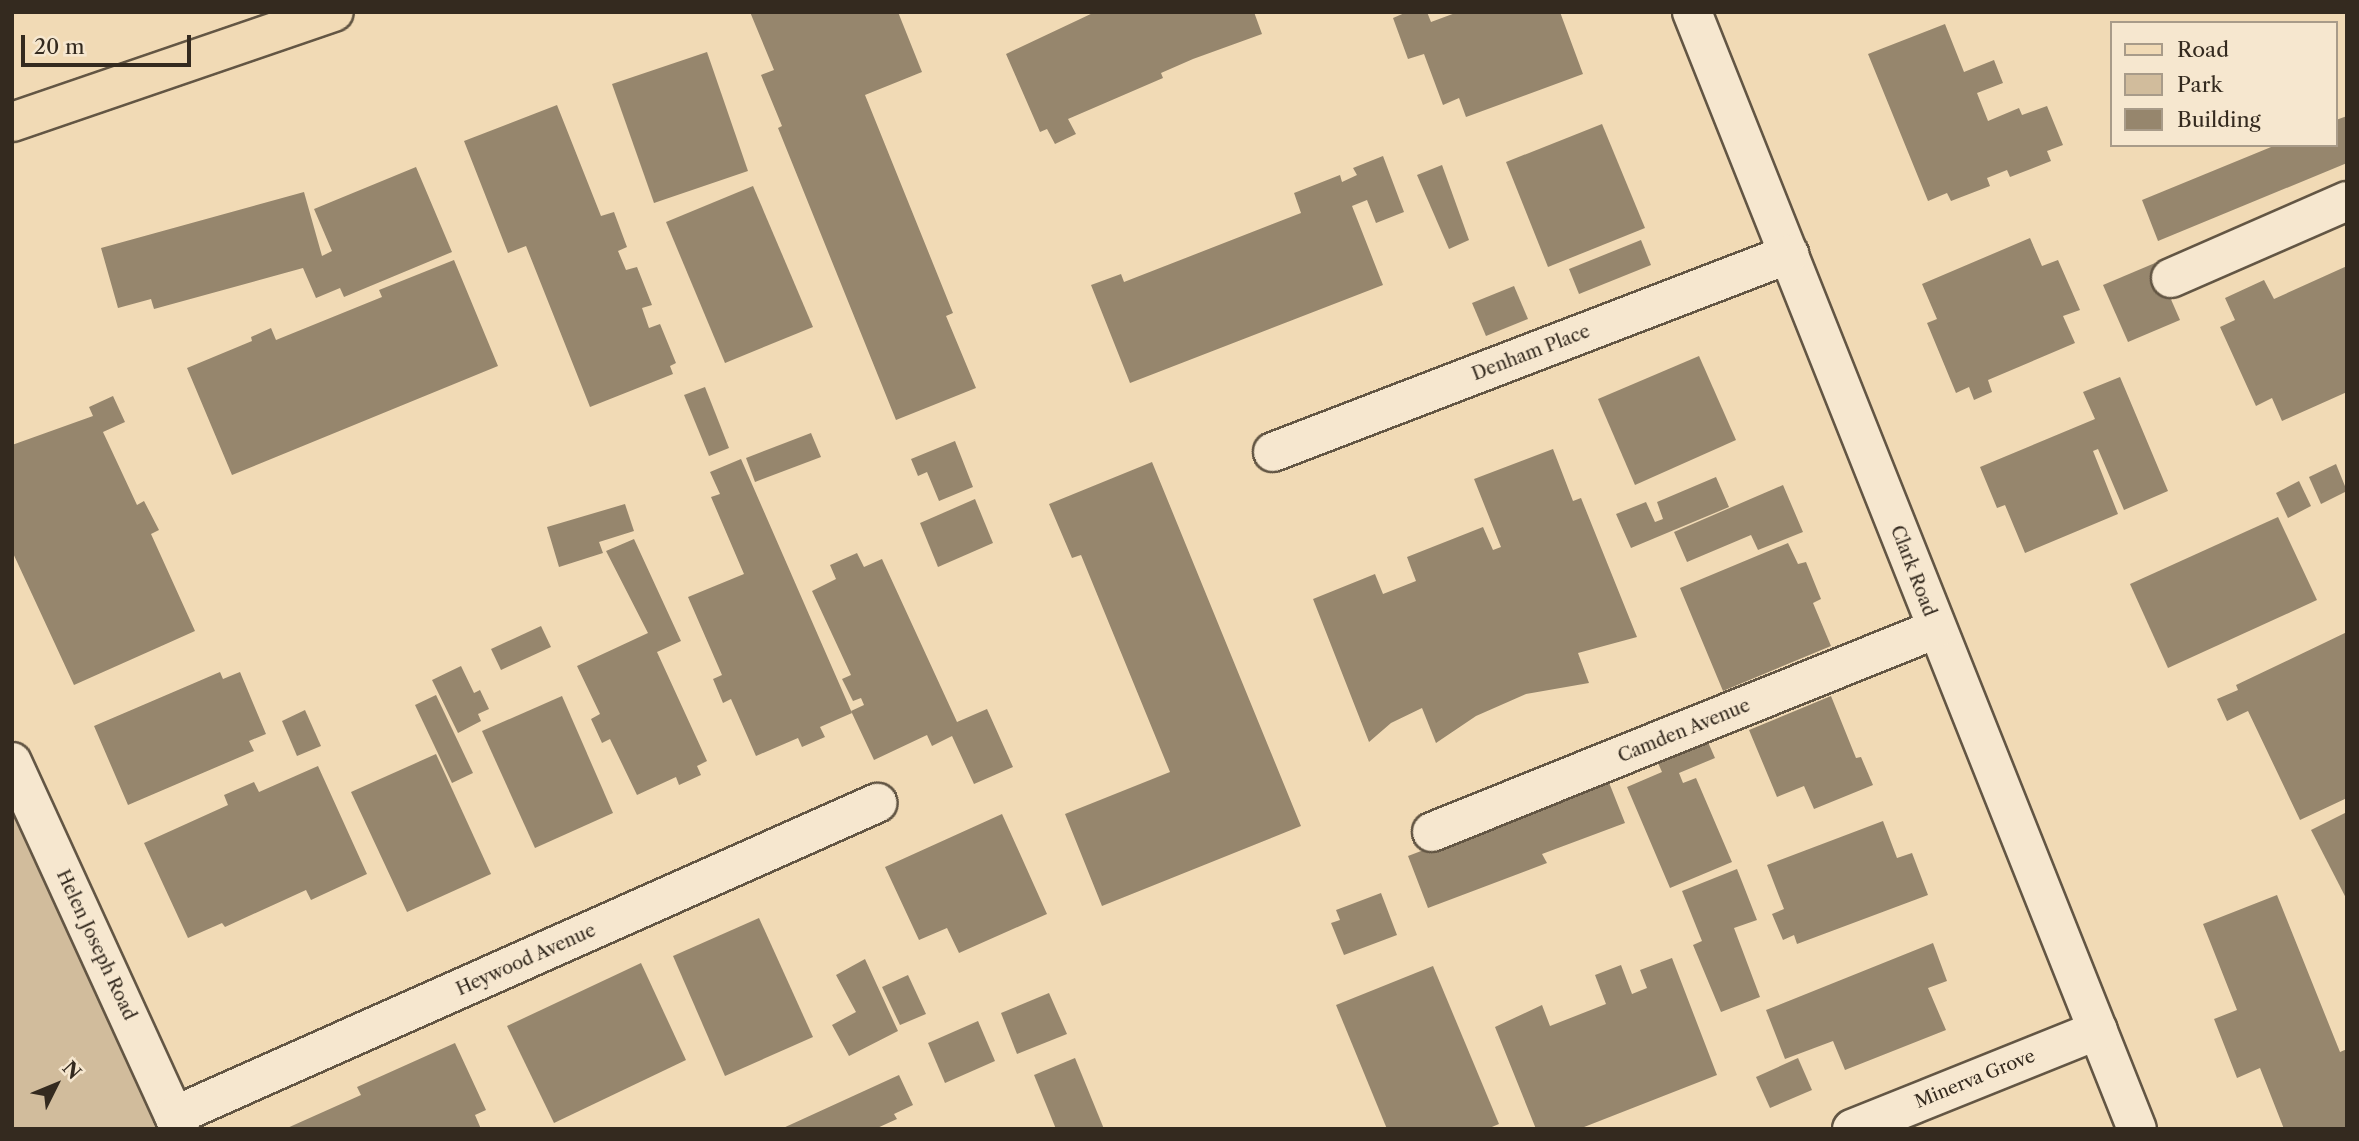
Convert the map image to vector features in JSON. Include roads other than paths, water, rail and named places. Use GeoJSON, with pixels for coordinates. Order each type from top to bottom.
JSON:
{"type":"FeatureCollection","features":[{"type":"Feature","properties":{"kind":"main road"},"geometry":{"type":"LineString","coordinates":[[12,122],[334,12]]}},
{"type":"Feature","properties":{"kind":"street","name":"Clark Road"},"geometry":{"type":"LineString","coordinates":[[1692,12],[2137,1129]]}},
{"type":"Feature","properties":{"kind":"street"},"geometry":{"type":"LineString","coordinates":[[2171,278],[2347,201]]}},
{"type":"Feature","properties":{"kind":"street","name":"Denham Place"},"geometry":{"type":"LineString","coordinates":[[1273,452],[1789,254]]}},
{"type":"Feature","properties":{"kind":"street","name":"Camden Avenue"},"geometry":{"type":"LineString","coordinates":[[1432,832],[1936,629]]}},
{"type":"Feature","properties":{"kind":"street","name":"Helen Joseph Road"},"geometry":{"type":"LineString","coordinates":[[12,762],[177,1122]]}},
{"type":"Feature","properties":{"kind":"street","name":"Heywood Avenue"},"geometry":{"type":"LineString","coordinates":[[177,1122],[877,803]]}},
{"type":"Feature","properties":{"kind":"street","name":"Minerva Grove"},"geometry":{"type":"LineString","coordinates":[[1852,1129],[2098,1030]]}}]}
